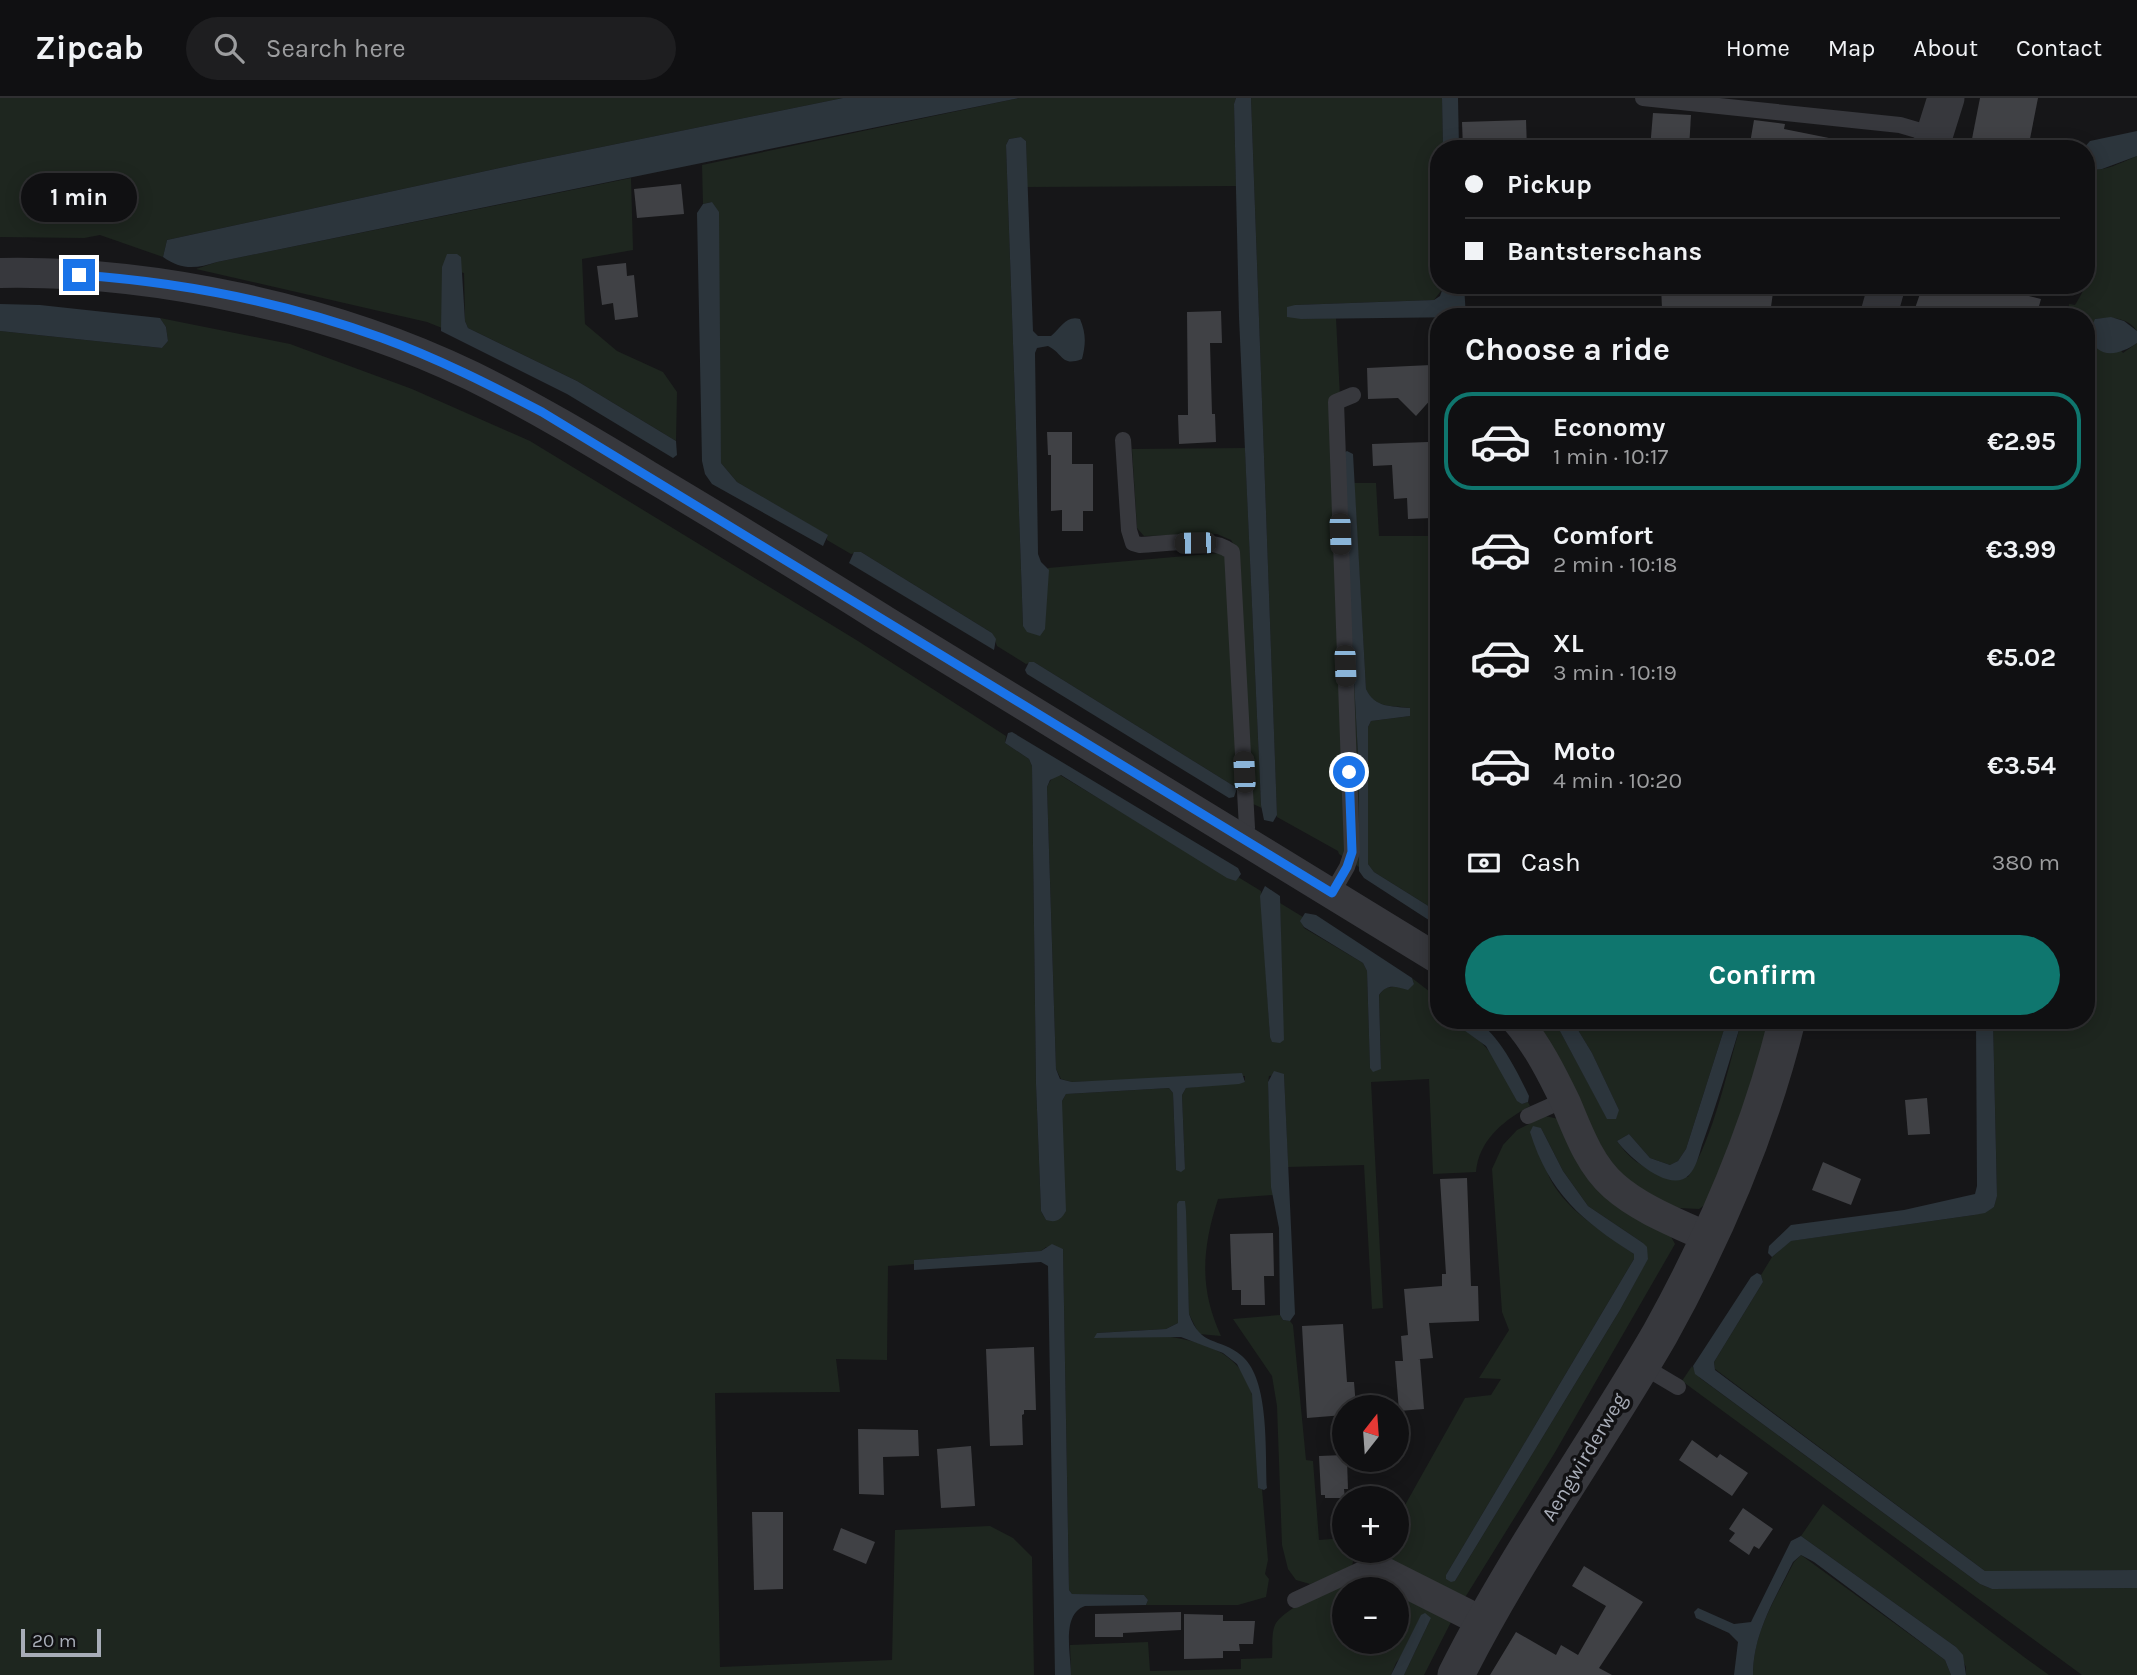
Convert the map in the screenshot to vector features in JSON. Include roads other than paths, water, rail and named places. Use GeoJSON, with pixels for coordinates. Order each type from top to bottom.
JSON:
{"type":"FeatureCollection","features":[{"type":"Feature","properties":{"kind":"street"},"geometry":{"type":"LineString","coordinates":[[1933,140],[1946,98]]}},
{"type":"Feature","properties":{"kind":"street"},"geometry":{"type":"LineString","coordinates":[[0,273],[102,277],[164,284],[275,306],[381,338],[468,374],[542,412],[1430,953]]}},
{"type":"Feature","properties":{"kind":"street"},"geometry":{"type":"LineString","coordinates":[[1523,1029],[1535,1045],[1598,1170],[1612,1185],[1642,1205],[1709,1238]]}},
{"type":"Feature","properties":{"kind":"street","name":"Aengwirderweg"},"geometry":{"type":"LineString","coordinates":[[1456,1675],[1641,1364],[1709,1238],[1729,1195],[1753,1131],[1784,1029]]}},
{"type":"Feature","properties":{"kind":"street"},"geometry":{"type":"LineString","coordinates":[[1385,1563],[1485,1623]]}},
{"type":"Feature","properties":{"kind":"lane"},"geometry":{"type":"LineString","coordinates":[[1643,98],[1900,125],[1928,140]]}},
{"type":"Feature","properties":{"kind":"lane"},"geometry":{"type":"LineString","coordinates":[[1332,893],[1352,852],[1336,401],[1353,395]]}},
{"type":"Feature","properties":{"kind":"lane"},"geometry":{"type":"LineString","coordinates":[[1123,440],[1129,530],[1133,542],[1140,545],[1207,541],[1222,544],[1232,552],[1247,828],[1239,837]]}},
{"type":"Feature","properties":{"kind":"lane"},"geometry":{"type":"LineString","coordinates":[[1528,1116],[1564,1100]]}},
{"type":"Feature","properties":{"kind":"lane"},"geometry":{"type":"LineString","coordinates":[[1641,1364],[1678,1387]]}},
{"type":"Feature","properties":{"kind":"lane"},"geometry":{"type":"LineString","coordinates":[[1300,1594],[1360,1570],[1366,1563]]}}]}
